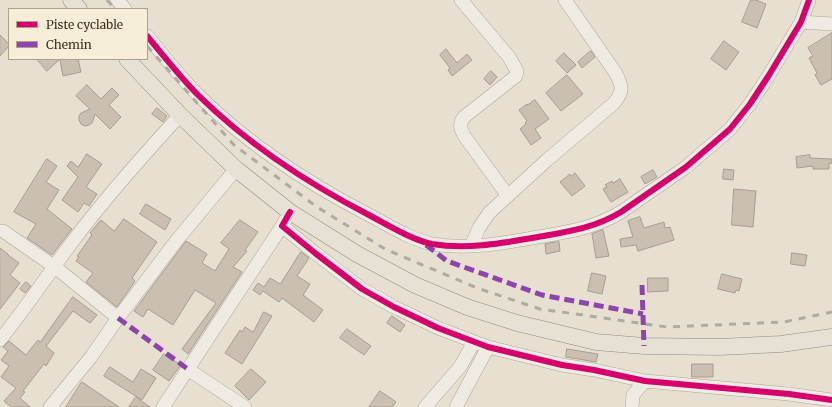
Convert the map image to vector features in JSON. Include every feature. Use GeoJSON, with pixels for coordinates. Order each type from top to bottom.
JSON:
{"type":"FeatureCollection","features":[{"type":"Feature","properties":{"kind":"main road"},"geometry":{"type":"LineString","coordinates":[[71,0],[79,8]]}},
{"type":"Feature","properties":{"kind":"main road"},"geometry":{"type":"LineString","coordinates":[[128,60],[180,115],[236,169],[290,212],[357,254],[414,285],[467,307],[517,323],[596,342],[654,347],[720,347],[781,344],[832,337]]}},
{"type":"Feature","properties":{"kind":"street"},"geometry":{"type":"LineString","coordinates":[[117,0],[124,8]]}},
{"type":"Feature","properties":{"kind":"street"},"geometry":{"type":"LineString","coordinates":[[461,0],[509,57],[518,71],[516,76],[460,121],[461,131],[508,196]]}},
{"type":"Feature","properties":{"kind":"street"},"geometry":{"type":"LineString","coordinates":[[471,246],[479,228],[489,213],[619,97],[621,91],[620,81],[615,72],[564,0]]}},
{"type":"Feature","properties":{"kind":"street"},"geometry":{"type":"LineString","coordinates":[[148,37],[198,95],[227,122],[258,147],[291,170],[351,206],[415,238],[431,244],[471,246],[494,244],[576,231],[611,218],[686,168],[730,129],[750,104],[801,22],[809,0]]}},
{"type":"Feature","properties":{"kind":"street"},"geometry":{"type":"LineString","coordinates":[[801,22],[832,24]]}},
{"type":"Feature","properties":{"kind":"street"},"geometry":{"type":"LineString","coordinates":[[0,340],[101,206],[180,115]]}},
{"type":"Feature","properties":{"kind":"street"},"geometry":{"type":"LineString","coordinates":[[50,407],[91,357],[118,318],[177,240],[236,169]]}},
{"type":"Feature","properties":{"kind":"street"},"geometry":{"type":"LineString","coordinates":[[163,407],[189,370],[290,212]]}},
{"type":"Feature","properties":{"kind":"street"},"geometry":{"type":"LineString","coordinates":[[282,226],[362,289],[400,310],[438,328],[488,347],[562,365],[645,381],[789,394],[832,400]]}},
{"type":"Feature","properties":{"kind":"street"},"geometry":{"type":"LineString","coordinates":[[3,231],[55,267],[118,318]]}},
{"type":"Feature","properties":{"kind":"street"},"geometry":{"type":"LineString","coordinates":[[425,407],[460,367],[474,342]]}},
{"type":"Feature","properties":{"kind":"street"},"geometry":{"type":"LineString","coordinates":[[456,407],[488,347]]}},
{"type":"Feature","properties":{"kind":"street"},"geometry":{"type":"LineString","coordinates":[[189,370],[245,407]]}},
{"type":"Feature","properties":{"kind":"street"},"geometry":{"type":"LineString","coordinates":[[632,407],[633,395],[645,381]]}},
{"type":"Feature","properties":{"kind":"building"},"geometry":{"type":"Polygon","coordinates":[[[751,0],[756,0],[766,4],[757,28],[742,22],[751,0]]]}},
{"type":"Feature","properties":{"kind":"building"},"geometry":{"type":"Polygon","coordinates":[[[832,33],[832,79],[821,85],[815,75],[817,73],[809,58],[813,56],[808,48],[832,33]]]}},
{"type":"Feature","properties":{"kind":"building"},"geometry":{"type":"Polygon","coordinates":[[[0,35],[8,43],[8,47],[0,56],[0,35]]]}},
{"type":"Feature","properties":{"kind":"building"},"geometry":{"type":"Polygon","coordinates":[[[724,41],[739,52],[726,70],[711,59],[724,41]]]}},
{"type":"Feature","properties":{"kind":"building"},"geometry":{"type":"Polygon","coordinates":[[[446,49],[457,63],[467,54],[472,60],[452,76],[448,70],[450,68],[440,55],[446,49]]]}},
{"type":"Feature","properties":{"kind":"building"},"geometry":{"type":"Polygon","coordinates":[[[591,51],[595,57],[582,68],[578,62],[591,51]]]}},
{"type":"Feature","properties":{"kind":"building"},"geometry":{"type":"Polygon","coordinates":[[[564,53],[576,65],[567,73],[556,61],[564,53]]]}},
{"type":"Feature","properties":{"kind":"building"},"geometry":{"type":"Polygon","coordinates":[[[38,60],[59,60],[47,71],[38,60]]]}},
{"type":"Feature","properties":{"kind":"building"},"geometry":{"type":"Polygon","coordinates":[[[60,60],[78,60],[81,72],[63,76],[60,60]]]}},
{"type":"Feature","properties":{"kind":"building"},"geometry":{"type":"Polygon","coordinates":[[[491,71],[497,77],[490,85],[484,79],[491,71]]]}},
{"type":"Feature","properties":{"kind":"building"},"geometry":{"type":"Polygon","coordinates":[[[567,75],[583,94],[561,111],[546,93],[567,75]]]}},
{"type":"Feature","properties":{"kind":"building"},"geometry":{"type":"Polygon","coordinates":[[[87,85],[101,99],[112,88],[119,95],[109,105],[121,117],[110,129],[95,114],[92,123],[85,126],[81,124],[79,116],[81,113],[90,109],[76,96],[87,85]]]}},
{"type":"Feature","properties":{"kind":"building"},"geometry":{"type":"Polygon","coordinates":[[[535,100],[549,119],[535,129],[541,138],[531,145],[520,129],[526,124],[525,123],[527,121],[519,110],[535,100]]]}},
{"type":"Feature","properties":{"kind":"building"},"geometry":{"type":"Polygon","coordinates":[[[157,108],[167,116],[163,122],[152,114],[157,108]]]}},
{"type":"Feature","properties":{"kind":"building"},"geometry":{"type":"Polygon","coordinates":[[[87,154],[102,164],[86,187],[97,194],[89,206],[84,203],[78,212],[62,200],[78,177],[67,166],[71,161],[78,167],[87,154]]]}},
{"type":"Feature","properties":{"kind":"building"},"geometry":{"type":"Polygon","coordinates":[[[810,155],[810,158],[832,159],[832,163],[829,164],[829,169],[813,169],[813,166],[797,168],[796,157],[810,155]]]}},
{"type":"Feature","properties":{"kind":"building"},"geometry":{"type":"Polygon","coordinates":[[[47,159],[57,166],[46,182],[59,190],[47,209],[72,229],[52,255],[27,238],[36,224],[14,212],[47,159]]]}},
{"type":"Feature","properties":{"kind":"building"},"geometry":{"type":"Polygon","coordinates":[[[724,169],[734,170],[733,180],[723,179],[724,169]]]}},
{"type":"Feature","properties":{"kind":"building"},"geometry":{"type":"Polygon","coordinates":[[[653,170],[657,177],[645,184],[641,177],[653,170]]]}},
{"type":"Feature","properties":{"kind":"building"},"geometry":{"type":"Polygon","coordinates":[[[575,173],[585,186],[572,196],[560,182],[570,174],[571,176],[575,173]]]}},
{"type":"Feature","properties":{"kind":"building"},"geometry":{"type":"Polygon","coordinates":[[[620,179],[628,192],[611,202],[603,189],[607,187],[605,185],[620,179]]]}},
{"type":"Feature","properties":{"kind":"building"},"geometry":{"type":"Polygon","coordinates":[[[734,189],[756,191],[753,227],[732,225],[734,189]]]}},
{"type":"Feature","properties":{"kind":"building"},"geometry":{"type":"Polygon","coordinates":[[[146,204],[171,219],[165,230],[140,214],[146,204]]]}},
{"type":"Feature","properties":{"kind":"building"},"geometry":{"type":"Polygon","coordinates":[[[640,217],[644,228],[664,222],[665,228],[670,227],[674,240],[638,251],[636,245],[621,247],[620,239],[633,237],[628,221],[640,217]]]}},
{"type":"Feature","properties":{"kind":"building"},"geometry":{"type":"Polygon","coordinates":[[[124,219],[157,242],[132,278],[135,281],[117,307],[86,282],[93,273],[76,261],[79,257],[77,256],[92,235],[90,233],[101,220],[114,231],[124,219]]]}},
{"type":"Feature","properties":{"kind":"building"},"geometry":{"type":"Polygon","coordinates":[[[240,220],[258,232],[245,250],[247,251],[233,267],[242,272],[188,354],[182,349],[216,303],[195,290],[173,325],[148,309],[143,317],[134,311],[186,241],[207,254],[202,263],[215,271],[229,249],[221,243],[240,220]]]}},
{"type":"Feature","properties":{"kind":"building"},"geometry":{"type":"Polygon","coordinates":[[[603,230],[609,256],[596,258],[592,234],[603,230]]]}},
{"type":"Feature","properties":{"kind":"building"},"geometry":{"type":"Polygon","coordinates":[[[559,242],[560,251],[546,254],[545,244],[559,242]]]}},
{"type":"Feature","properties":{"kind":"building"},"geometry":{"type":"Polygon","coordinates":[[[0,248],[19,263],[10,275],[20,283],[0,309],[0,248]]]}},
{"type":"Feature","properties":{"kind":"building"},"geometry":{"type":"Polygon","coordinates":[[[301,252],[309,258],[297,276],[310,284],[303,295],[323,310],[314,322],[282,298],[279,302],[263,291],[260,295],[253,290],[258,283],[264,287],[270,278],[280,284],[301,252]]]}},
{"type":"Feature","properties":{"kind":"building"},"geometry":{"type":"Polygon","coordinates":[[[792,253],[807,255],[805,266],[791,264],[792,253]]]}},
{"type":"Feature","properties":{"kind":"building"},"geometry":{"type":"Polygon","coordinates":[[[592,273],[606,276],[602,294],[588,291],[592,273]]]}},
{"type":"Feature","properties":{"kind":"building"},"geometry":{"type":"Polygon","coordinates":[[[722,274],[742,279],[739,291],[736,290],[735,293],[718,289],[722,274]]]}},
{"type":"Feature","properties":{"kind":"building"},"geometry":{"type":"Polygon","coordinates":[[[648,278],[668,278],[668,291],[648,292],[648,278]]]}},
{"type":"Feature","properties":{"kind":"building"},"geometry":{"type":"Polygon","coordinates":[[[26,282],[31,286],[25,293],[20,289],[26,282]]]}},
{"type":"Feature","properties":{"kind":"building"},"geometry":{"type":"Polygon","coordinates":[[[73,297],[97,315],[90,323],[73,311],[46,346],[54,353],[46,366],[44,364],[23,391],[25,392],[20,398],[30,407],[11,407],[4,401],[16,388],[1,377],[9,366],[1,360],[8,351],[3,347],[9,341],[26,355],[38,340],[40,342],[73,297]]]}},
{"type":"Feature","properties":{"kind":"building"},"geometry":{"type":"Polygon","coordinates":[[[264,312],[272,316],[242,364],[225,353],[240,330],[242,332],[245,327],[253,332],[264,312]]]}},
{"type":"Feature","properties":{"kind":"building"},"geometry":{"type":"Polygon","coordinates":[[[392,316],[405,325],[400,332],[387,323],[392,316]]]}},
{"type":"Feature","properties":{"kind":"building"},"geometry":{"type":"Polygon","coordinates":[[[347,329],[371,346],[364,355],[340,338],[347,329]]]}},
{"type":"Feature","properties":{"kind":"building"},"geometry":{"type":"Polygon","coordinates":[[[567,349],[598,354],[596,362],[566,357],[567,349]]]}},
{"type":"Feature","properties":{"kind":"building"},"geometry":{"type":"Polygon","coordinates":[[[164,354],[181,365],[169,381],[153,370],[164,354]]]}},
{"type":"Feature","properties":{"kind":"building"},"geometry":{"type":"Polygon","coordinates":[[[692,364],[713,364],[713,377],[692,377],[692,364]]]}},
{"type":"Feature","properties":{"kind":"building"},"geometry":{"type":"Polygon","coordinates":[[[110,367],[133,382],[141,369],[156,378],[142,400],[104,376],[110,367]]]}},
{"type":"Feature","properties":{"kind":"building"},"geometry":{"type":"Polygon","coordinates":[[[251,369],[266,382],[249,400],[235,386],[251,369]]]}},
{"type":"Feature","properties":{"kind":"building"},"geometry":{"type":"Polygon","coordinates":[[[82,382],[119,407],[66,407],[82,382]]]}},
{"type":"Feature","properties":{"kind":"building"},"geometry":{"type":"Polygon","coordinates":[[[380,391],[396,402],[392,407],[369,407],[380,391]]]}},
{"type":"Feature","properties":{"kind":"building"},"geometry":{"type":"Polygon","coordinates":[[[136,397],[150,407],[129,407],[136,397]]]}},
{"type":"Feature","properties":{"kind":"railway"},"geometry":{"type":"LineString","coordinates":[[107,0],[114,8]]}},
{"type":"Feature","properties":{"kind":"railway"},"geometry":{"type":"LineString","coordinates":[[148,47],[234,145],[317,207],[385,249],[477,288],[540,309],[667,327],[784,322],[832,312]]}},
{"type":"Feature","properties":{"kind":"marked path"},"geometry":{"type":"LineString","coordinates":[[426,245],[447,261],[542,295],[643,314]]}},
{"type":"Feature","properties":{"kind":"marked path"},"geometry":{"type":"LineString","coordinates":[[642,285],[644,346]]}},
{"type":"Feature","properties":{"kind":"marked path"},"geometry":{"type":"LineString","coordinates":[[118,318],[189,370]]}},
{"type":"Feature","properties":{"kind":"cycle path"},"geometry":{"type":"LineString","coordinates":[[148,37],[185,81],[218,114],[258,147],[301,176],[346,203],[416,239],[445,246],[472,246],[560,233],[591,226],[621,212],[686,167],[730,129],[750,104],[801,22],[809,0]]}},
{"type":"Feature","properties":{"kind":"cycle path"},"geometry":{"type":"LineString","coordinates":[[290,212],[282,226],[362,289],[394,307],[438,328],[488,347],[562,365],[645,381],[789,394],[832,400]]}}]}
